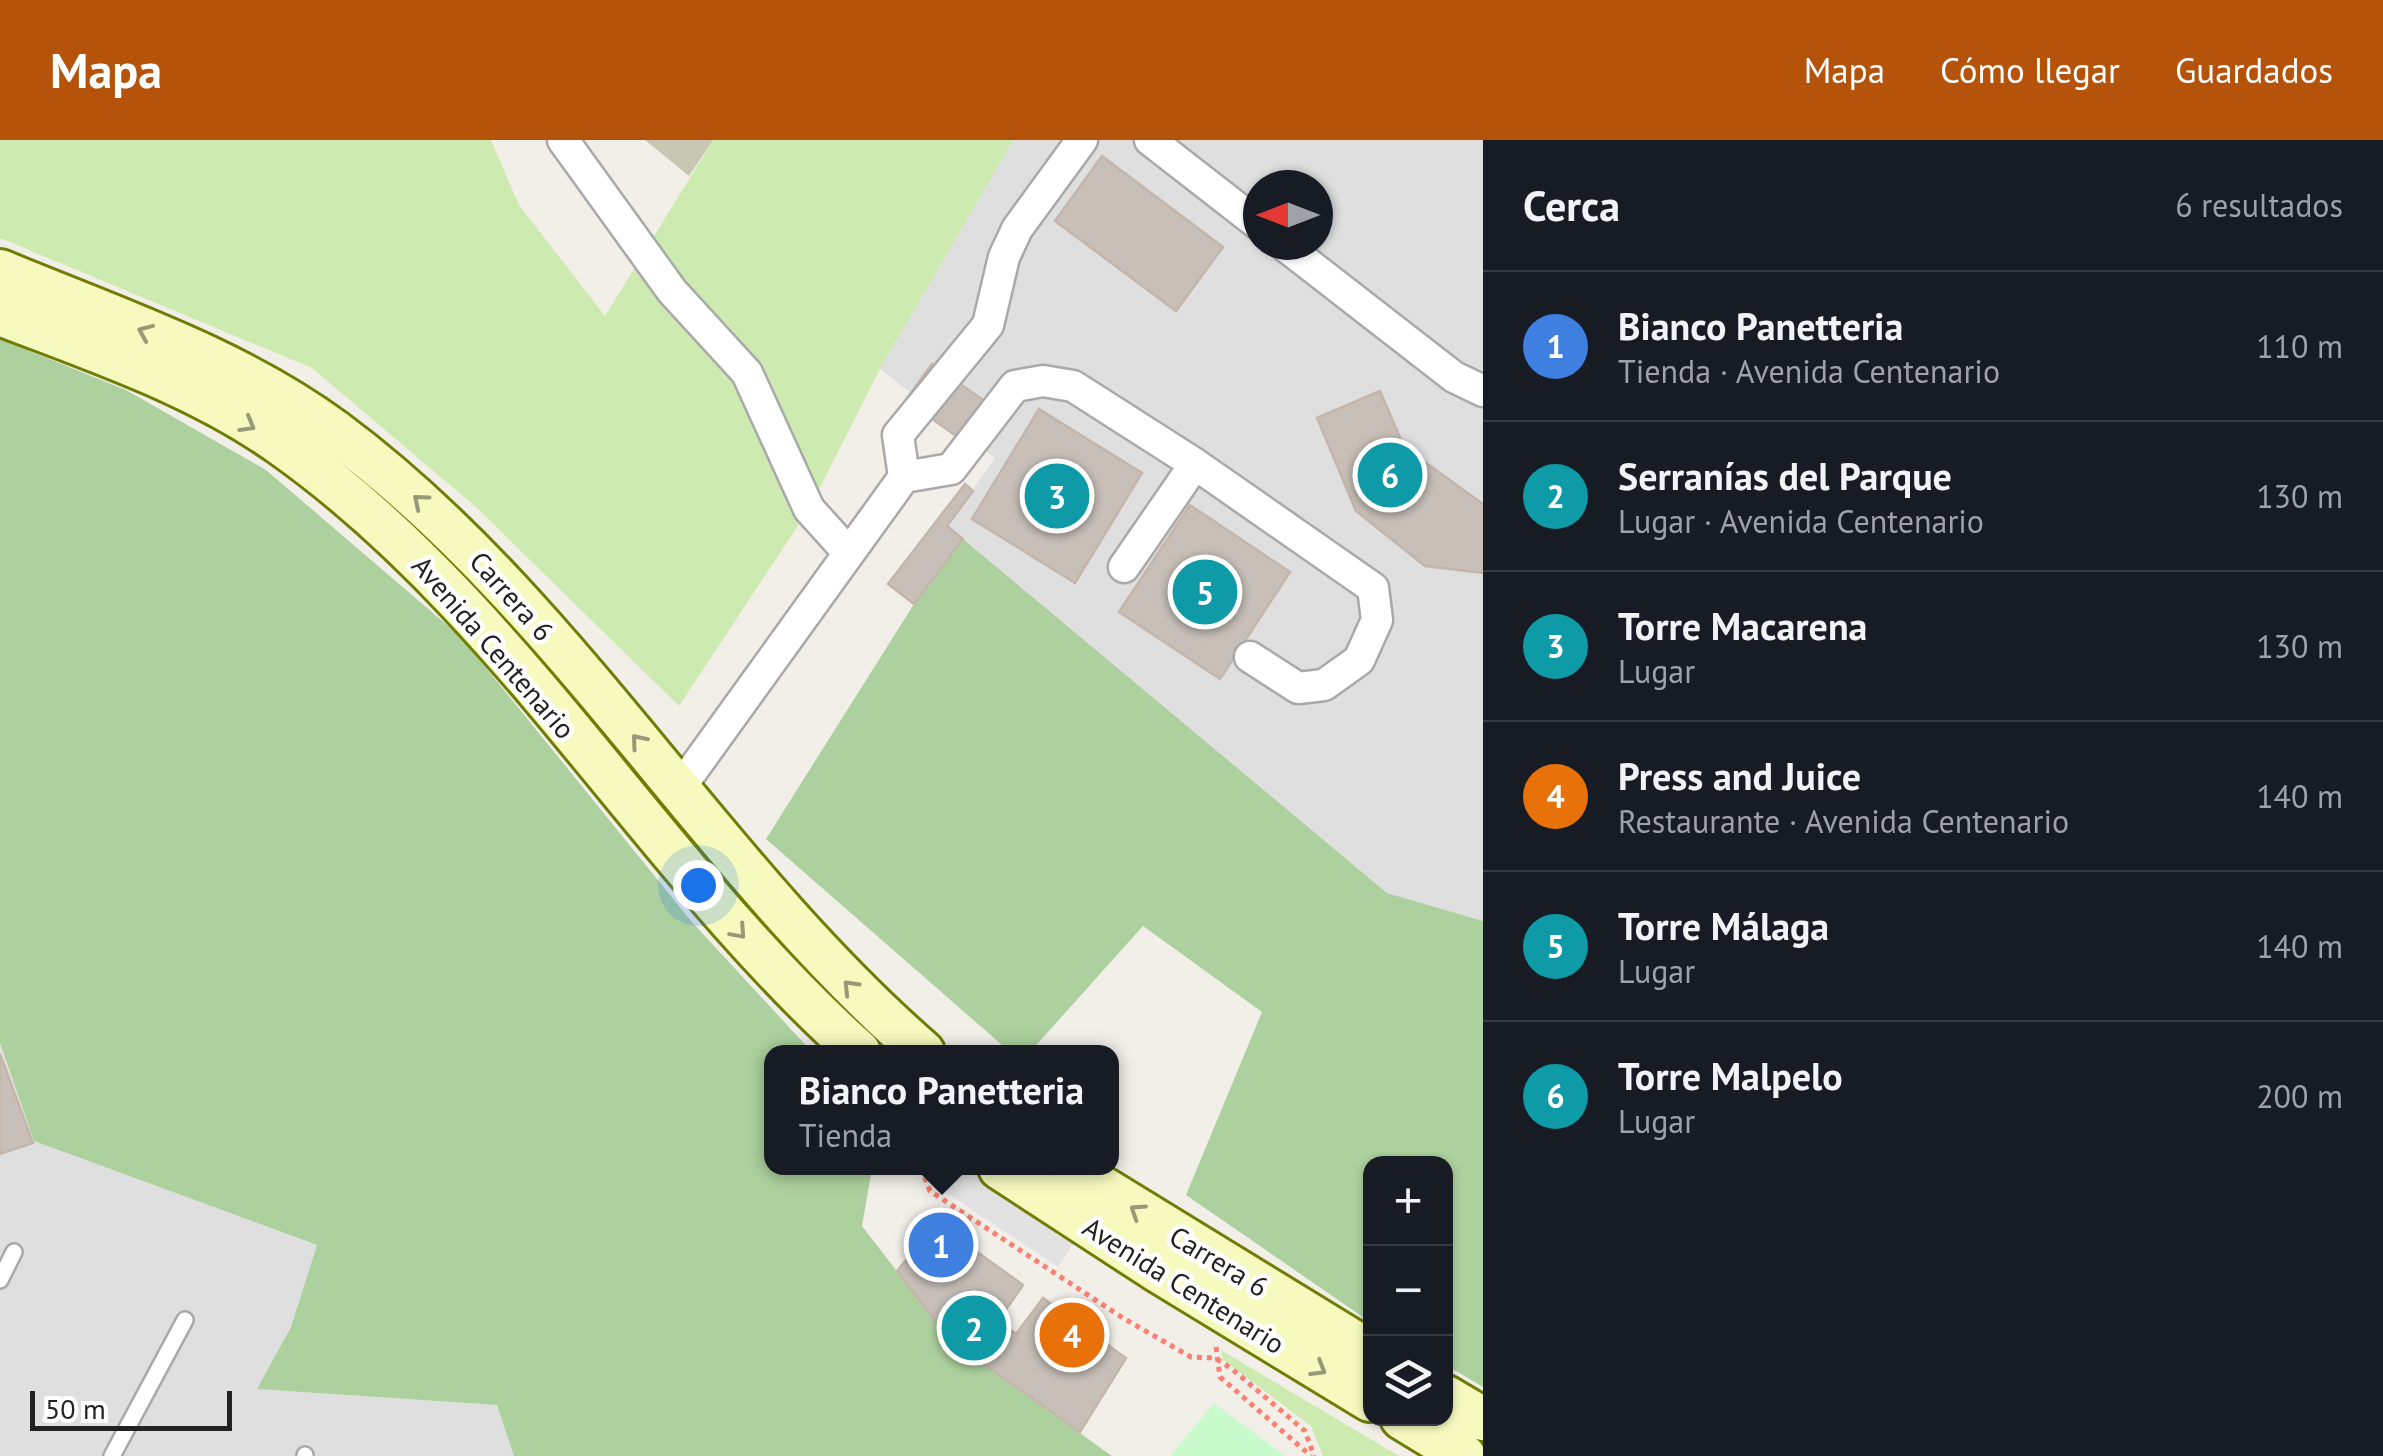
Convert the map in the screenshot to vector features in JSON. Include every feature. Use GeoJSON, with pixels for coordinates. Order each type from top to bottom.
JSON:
{"type":"FeatureCollection","features":[{"type":"Feature","properties":{"kind":"main road","name":"Carrera 6"},"geometry":{"type":"LineString","coordinates":[[0,271],[240,372],[333,430],[428,507],[503,581],[778,912],[858,996],[915,1045]]}},
{"type":"Feature","properties":{"kind":"main road","name":"Avenida Centenario"},"geometry":{"type":"LineString","coordinates":[[0,314],[169,380],[278,442],[368,511],[445,583],[678,865],[759,955],[851,1045]]}},
{"type":"Feature","properties":{"kind":"main road","name":"Avenida Centenario"},"geometry":{"type":"LineString","coordinates":[[1011,1175],[1363,1396]]}},
{"type":"Feature","properties":{"kind":"main road","name":"Carrera 6"},"geometry":{"type":"LineString","coordinates":[[1081,1175],[1363,1348]]}},
{"type":"Feature","properties":{"kind":"main road"},"geometry":{"type":"LineString","coordinates":[[1453,1401],[1483,1420]]}},
{"type":"Feature","properties":{"kind":"main road"},"geometry":{"type":"LineString","coordinates":[[1415,1426],[1464,1456]]}},
{"type":"Feature","properties":{"kind":"street"},"geometry":{"type":"LineString","coordinates":[[563,140],[672,291],[748,373],[809,509],[847,551]]}},
{"type":"Feature","properties":{"kind":"street"},"geometry":{"type":"LineString","coordinates":[[904,477],[898,435],[988,325],[1004,257],[1017,229],[1082,140]]}},
{"type":"Feature","properties":{"kind":"street"},"geometry":{"type":"LineString","coordinates":[[1150,140],[1243,212]]}},
{"type":"Feature","properties":{"kind":"street"},"geometry":{"type":"LineString","coordinates":[[1303,260],[1454,377],[1483,391]]}},
{"type":"Feature","properties":{"kind":"street"},"geometry":{"type":"LineString","coordinates":[[678,789],[904,477],[950,468],[1015,386],[1043,380],[1073,386],[1195,464],[1372,588],[1378,620],[1359,660],[1324,685],[1298,688],[1250,657]]}},
{"type":"Feature","properties":{"kind":"street"},"geometry":{"type":"LineString","coordinates":[[1124,567],[1195,464]]}},
{"type":"Feature","properties":{"kind":"lane"},"geometry":{"type":"LineString","coordinates":[[0,1280],[14,1252]]}},
{"type":"Feature","properties":{"kind":"lane"},"geometry":{"type":"LineString","coordinates":[[112,1456],[186,1320]]}},
{"type":"Feature","properties":{"kind":"path"},"geometry":{"type":"LineString","coordinates":[[924,1175],[930,1191],[984,1229],[1191,1357],[1215,1358],[1304,1431],[1312,1456]]}},
{"type":"Feature","properties":{"kind":"path"},"geometry":{"type":"LineString","coordinates":[[1220,1309],[1215,1358],[1220,1378],[1234,1394],[1312,1456]]}},
{"type":"Feature","properties":{"kind":"shaded area"},"geometry":{"type":"Polygon","coordinates":[[[645,140],[713,140],[689,176],[645,140]]]}},
{"type":"Feature","properties":{"kind":"shaded area"},"geometry":{"type":"Polygon","coordinates":[[[1013,140],[1483,140],[1483,921],[1387,893],[947,526],[995,458],[880,369],[1013,140]]]}},
{"type":"Feature","properties":{"kind":"shaded area"},"geometry":{"type":"Polygon","coordinates":[[[0,1043],[34,1141],[317,1245],[291,1327],[258,1389],[497,1405],[514,1456],[0,1456],[0,1043]]]}},
{"type":"Feature","properties":{"kind":"shaded area"},"geometry":{"type":"Polygon","coordinates":[[[931,1175],[983,1175],[1077,1238],[1058,1267],[933,1184],[931,1175]]]}},
{"type":"Feature","properties":{"kind":"green space"},"geometry":{"type":"Polygon","coordinates":[[[0,140],[491,140],[519,205],[605,316],[713,140],[1013,140],[880,369],[809,509],[679,706],[477,508],[312,368],[0,238],[0,140]]]}},
{"type":"Feature","properties":{"kind":"green space"},"geometry":{"type":"Polygon","coordinates":[[[0,339],[126,390],[266,470],[461,637],[691,921],[806,1045],[764,1045],[764,1175],[871,1175],[862,1226],[950,1340],[1112,1456],[514,1456],[497,1405],[257,1389],[291,1327],[317,1245],[34,1141],[0,1043],[0,339]]]}},
{"type":"Feature","properties":{"kind":"green space"},"geometry":{"type":"Polygon","coordinates":[[[963,539],[1387,893],[1483,921],[1483,1387],[1453,1369],[1453,1156],[1363,1156],[1363,1317],[1186,1195],[1262,1012],[1143,926],[1036,1045],[1002,1045],[766,839],[914,604],[963,539]]]}},
{"type":"Feature","properties":{"kind":"green space"},"geometry":{"type":"Polygon","coordinates":[[[1221,1350],[1399,1456],[1323,1456],[1311,1426],[1222,1359],[1221,1350]]]}},
{"type":"Feature","properties":{"kind":"green space"},"geometry":{"type":"Polygon","coordinates":[[[1214,1403],[1285,1456],[1170,1456],[1214,1403]]]}},
{"type":"Feature","properties":{"kind":"building"},"geometry":{"type":"Polygon","coordinates":[[[1102,156],[1223,247],[1176,311],[1055,221],[1102,156]]]}},
{"type":"Feature","properties":{"kind":"building"},"geometry":{"type":"Polygon","coordinates":[[[932,364],[1007,417],[981,454],[906,400],[932,364]]]}},
{"type":"Feature","properties":{"kind":"building"},"geometry":{"type":"Polygon","coordinates":[[[1380,391],[1404,447],[1483,504],[1483,573],[1425,566],[1356,511],[1317,418],[1380,391]]]}},
{"type":"Feature","properties":{"kind":"building"},"geometry":{"type":"Polygon","coordinates":[[[1039,409],[1142,473],[1075,583],[972,519],[1039,409]]]}},
{"type":"Feature","properties":{"kind":"building"},"geometry":{"type":"Polygon","coordinates":[[[965,484],[973,491],[947,526],[963,539],[914,604],[888,584],[965,484]]]}},
{"type":"Feature","properties":{"kind":"building"},"geometry":{"type":"Polygon","coordinates":[[[1190,505],[1290,572],[1220,679],[1119,612],[1190,505]]]}},
{"type":"Feature","properties":{"kind":"building"},"geometry":{"type":"Polygon","coordinates":[[[0,1054],[33,1143],[0,1154],[0,1054]]]}},
{"type":"Feature","properties":{"kind":"building"},"geometry":{"type":"Polygon","coordinates":[[[937,1223],[1023,1285],[998,1321],[1016,1334],[1043,1298],[1126,1358],[1080,1432],[950,1340],[897,1271],[937,1223]]]}},
{"type":"Feature","properties":{"kind":"place","name":"Torre Malpelo"},"geometry":{"type":"Point","coordinates":[1390,475]}},
{"type":"Feature","properties":{"kind":"place","name":"Torre Macarena"},"geometry":{"type":"Point","coordinates":[1057,496]}},
{"type":"Feature","properties":{"kind":"place","name":"Torre Málaga"},"geometry":{"type":"Point","coordinates":[1205,592]}},
{"type":"Feature","properties":{"kind":"place","name":"Bianco Panetteria"},"geometry":{"type":"Point","coordinates":[941,1245]}},
{"type":"Feature","properties":{"kind":"place","name":"Serranías del Parque"},"geometry":{"type":"Point","coordinates":[974,1328]}},
{"type":"Feature","properties":{"kind":"place","name":"Press and Juice"},"geometry":{"type":"Point","coordinates":[1072,1335]}}]}
